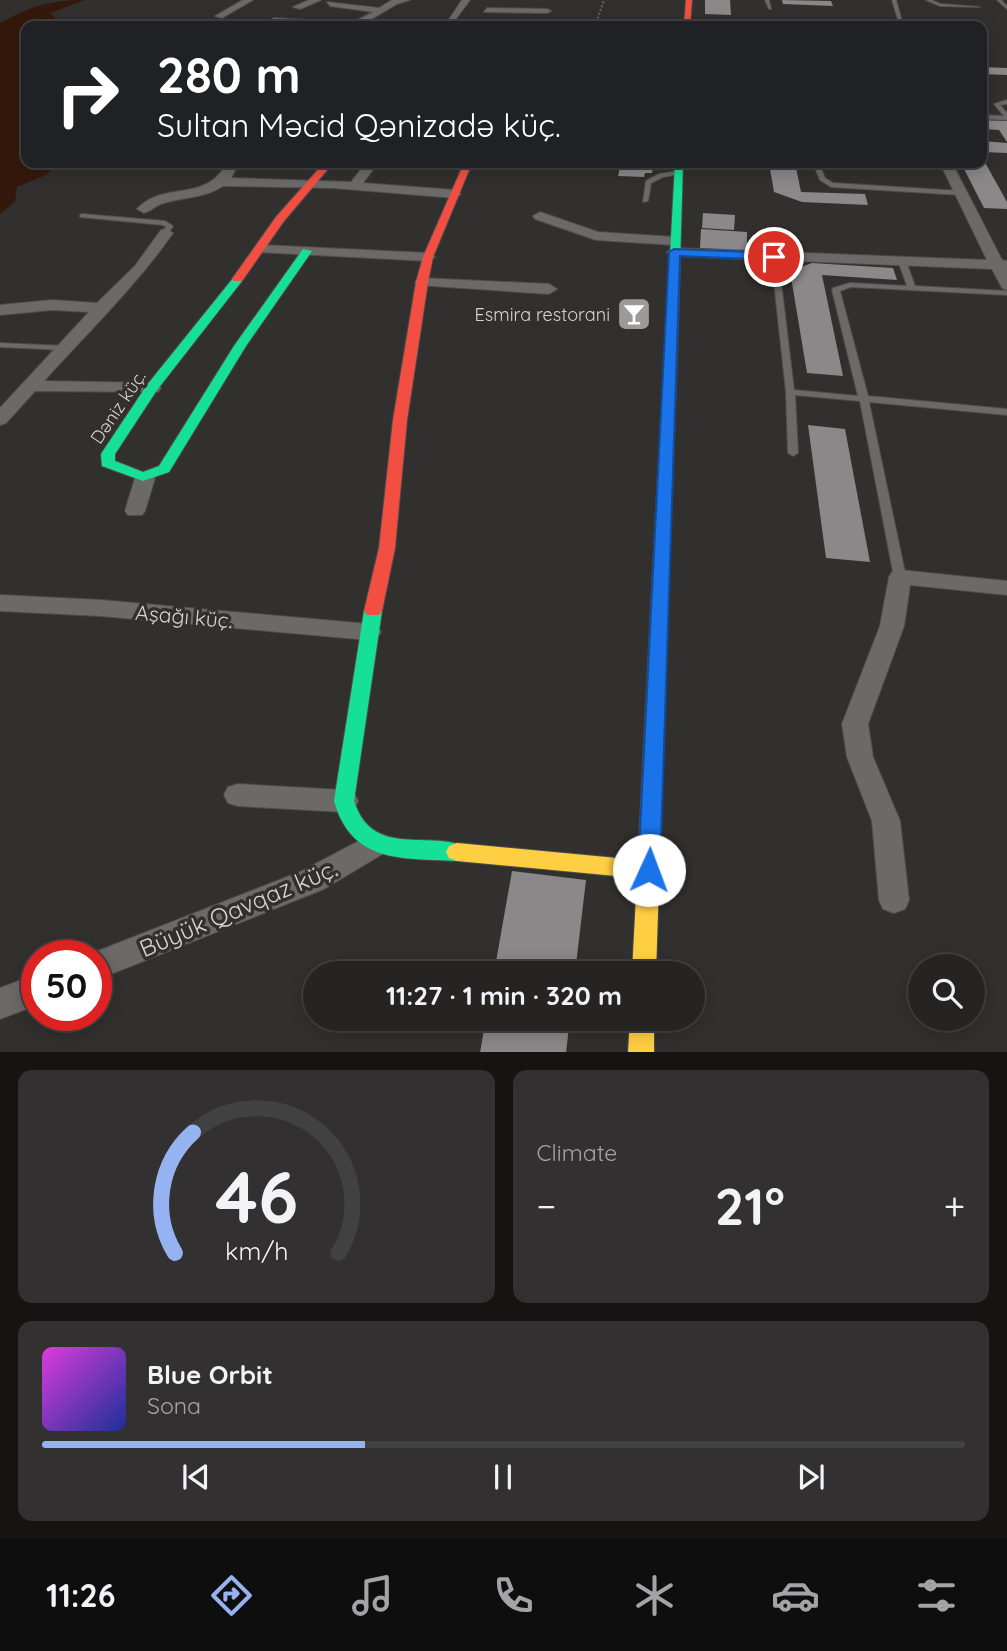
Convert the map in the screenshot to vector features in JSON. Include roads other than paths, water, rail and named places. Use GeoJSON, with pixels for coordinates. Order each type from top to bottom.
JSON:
{"type":"FeatureCollection","features":[{"type":"Feature","properties":{"kind":"street"},"geometry":{"type":"LineString","coordinates":[[219,16],[249,0]]}},
{"type":"Feature","properties":{"kind":"street"},"geometry":{"type":"LineString","coordinates":[[297,7],[317,0]]}},
{"type":"Feature","properties":{"kind":"street"},"geometry":{"type":"LineString","coordinates":[[362,21],[379,10],[406,0]]}},
{"type":"Feature","properties":{"kind":"street"},"geometry":{"type":"LineString","coordinates":[[450,21],[466,0]]}},
{"type":"Feature","properties":{"kind":"street"},"geometry":{"type":"LineString","coordinates":[[487,10],[546,16],[550,0]]}},
{"type":"Feature","properties":{"kind":"street"},"geometry":{"type":"LineString","coordinates":[[687,21],[689,0]]}},
{"type":"Feature","properties":{"kind":"street"},"geometry":{"type":"LineString","coordinates":[[330,4],[379,10]]}},
{"type":"Feature","properties":{"kind":"street"},"geometry":{"type":"LineString","coordinates":[[144,209],[154,202],[188,196],[220,182],[230,168]]}},
{"type":"Feature","properties":{"kind":"street","name":"Dəniz küç."},"geometry":{"type":"LineString","coordinates":[[145,478],[107,463],[106,459],[152,388],[262,249],[280,219],[325,168]]}},
{"type":"Feature","properties":{"kind":"street"},"geometry":{"type":"LineString","coordinates":[[355,185],[368,168]]}},
{"type":"Feature","properties":{"kind":"street"},"geometry":{"type":"LineString","coordinates":[[466,168],[428,257],[422,282],[400,420],[387,548],[369,632],[344,801],[346,821],[356,833],[376,844],[649,870]]}},
{"type":"Feature","properties":{"kind":"street"},"geometry":{"type":"LineString","coordinates":[[645,961],[679,168]]}},
{"type":"Feature","properties":{"kind":"street"},"geometry":{"type":"LineString","coordinates":[[948,168],[1002,265],[1007,285]]}},
{"type":"Feature","properties":{"kind":"street"},"geometry":{"type":"LineString","coordinates":[[220,182],[355,185],[455,194]]}},
{"type":"Feature","properties":{"kind":"street"},"geometry":{"type":"LineString","coordinates":[[540,216],[596,236],[774,257],[1002,265]]}},
{"type":"Feature","properties":{"kind":"street"},"geometry":{"type":"LineString","coordinates":[[0,419],[140,269],[166,233]]}},
{"type":"Feature","properties":{"kind":"street"},"geometry":{"type":"LineString","coordinates":[[262,249],[428,257]]}},
{"type":"Feature","properties":{"kind":"street"},"geometry":{"type":"LineString","coordinates":[[135,511],[145,478],[164,469],[240,346],[307,251]]}},
{"type":"Feature","properties":{"kind":"street"},"geometry":{"type":"LineString","coordinates":[[422,282],[550,289]]}},
{"type":"Feature","properties":{"kind":"street"},"geometry":{"type":"LineString","coordinates":[[0,310],[61,305],[101,308]]}},
{"type":"Feature","properties":{"kind":"street"},"geometry":{"type":"LineString","coordinates":[[30,386],[152,388]]}},
{"type":"Feature","properties":{"kind":"street"},"geometry":{"type":"LineString","coordinates":[[894,900],[886,821],[860,757],[855,724],[892,626],[900,577],[1007,588]]}},
{"type":"Feature","properties":{"kind":"street","name":"Aşağı küç."},"geometry":{"type":"LineString","coordinates":[[0,603],[101,608],[369,632]]}},
{"type":"Feature","properties":{"kind":"street"},"geometry":{"type":"LineString","coordinates":[[238,795],[344,801]]}},
{"type":"Feature","properties":{"kind":"street","name":"Büyük Qavqaz küç."},"geometry":{"type":"LineString","coordinates":[[112,960],[313,880],[376,844]]}},
{"type":"Feature","properties":{"kind":"street"},"geometry":{"type":"LineString","coordinates":[[0,1004],[21,995]]}},
{"type":"Feature","properties":{"kind":"street"},"geometry":{"type":"LineString","coordinates":[[641,1052],[642,1031]]}},
{"type":"Feature","properties":{"kind":"lane"},"geometry":{"type":"LineString","coordinates":[[767,0],[770,8]]}},
{"type":"Feature","properties":{"kind":"lane"},"geometry":{"type":"LineString","coordinates":[[894,0],[900,21]]}},
{"type":"Feature","properties":{"kind":"lane"},"geometry":{"type":"LineString","coordinates":[[928,0],[940,5],[978,7]]}},
{"type":"Feature","properties":{"kind":"lane"},"geometry":{"type":"LineString","coordinates":[[999,0],[1007,8]]}},
{"type":"Feature","properties":{"kind":"lane"},"geometry":{"type":"LineString","coordinates":[[1007,103],[997,104],[1007,117]]}},
{"type":"Feature","properties":{"kind":"lane"},"geometry":{"type":"LineString","coordinates":[[987,117],[1007,117]]}},
{"type":"Feature","properties":{"kind":"lane"},"geometry":{"type":"LineString","coordinates":[[645,201],[648,183],[679,168]]}},
{"type":"Feature","properties":{"kind":"lane"},"geometry":{"type":"LineString","coordinates":[[818,168],[822,179],[831,185],[844,188],[961,194]]}},
{"type":"Feature","properties":{"kind":"lane"},"geometry":{"type":"LineString","coordinates":[[82,216],[165,223],[170,226],[166,233]]}},
{"type":"Feature","properties":{"kind":"lane"},"geometry":{"type":"LineString","coordinates":[[774,257],[790,392],[793,453]]}},
{"type":"Feature","properties":{"kind":"lane"},"geometry":{"type":"LineString","coordinates":[[902,261],[912,288]]}},
{"type":"Feature","properties":{"kind":"lane"},"geometry":{"type":"LineString","coordinates":[[900,577],[864,400],[836,290],[840,286],[850,285],[1007,293]]}},
{"type":"Feature","properties":{"kind":"lane"},"geometry":{"type":"LineString","coordinates":[[0,345],[65,348]]}},
{"type":"Feature","properties":{"kind":"lane"},"geometry":{"type":"LineString","coordinates":[[790,392],[1007,412]]}},
{"type":"Feature","properties":{"kind":"place","name":"Esmira restorani"},"geometry":{"type":"Point","coordinates":[634,314]}}]}
